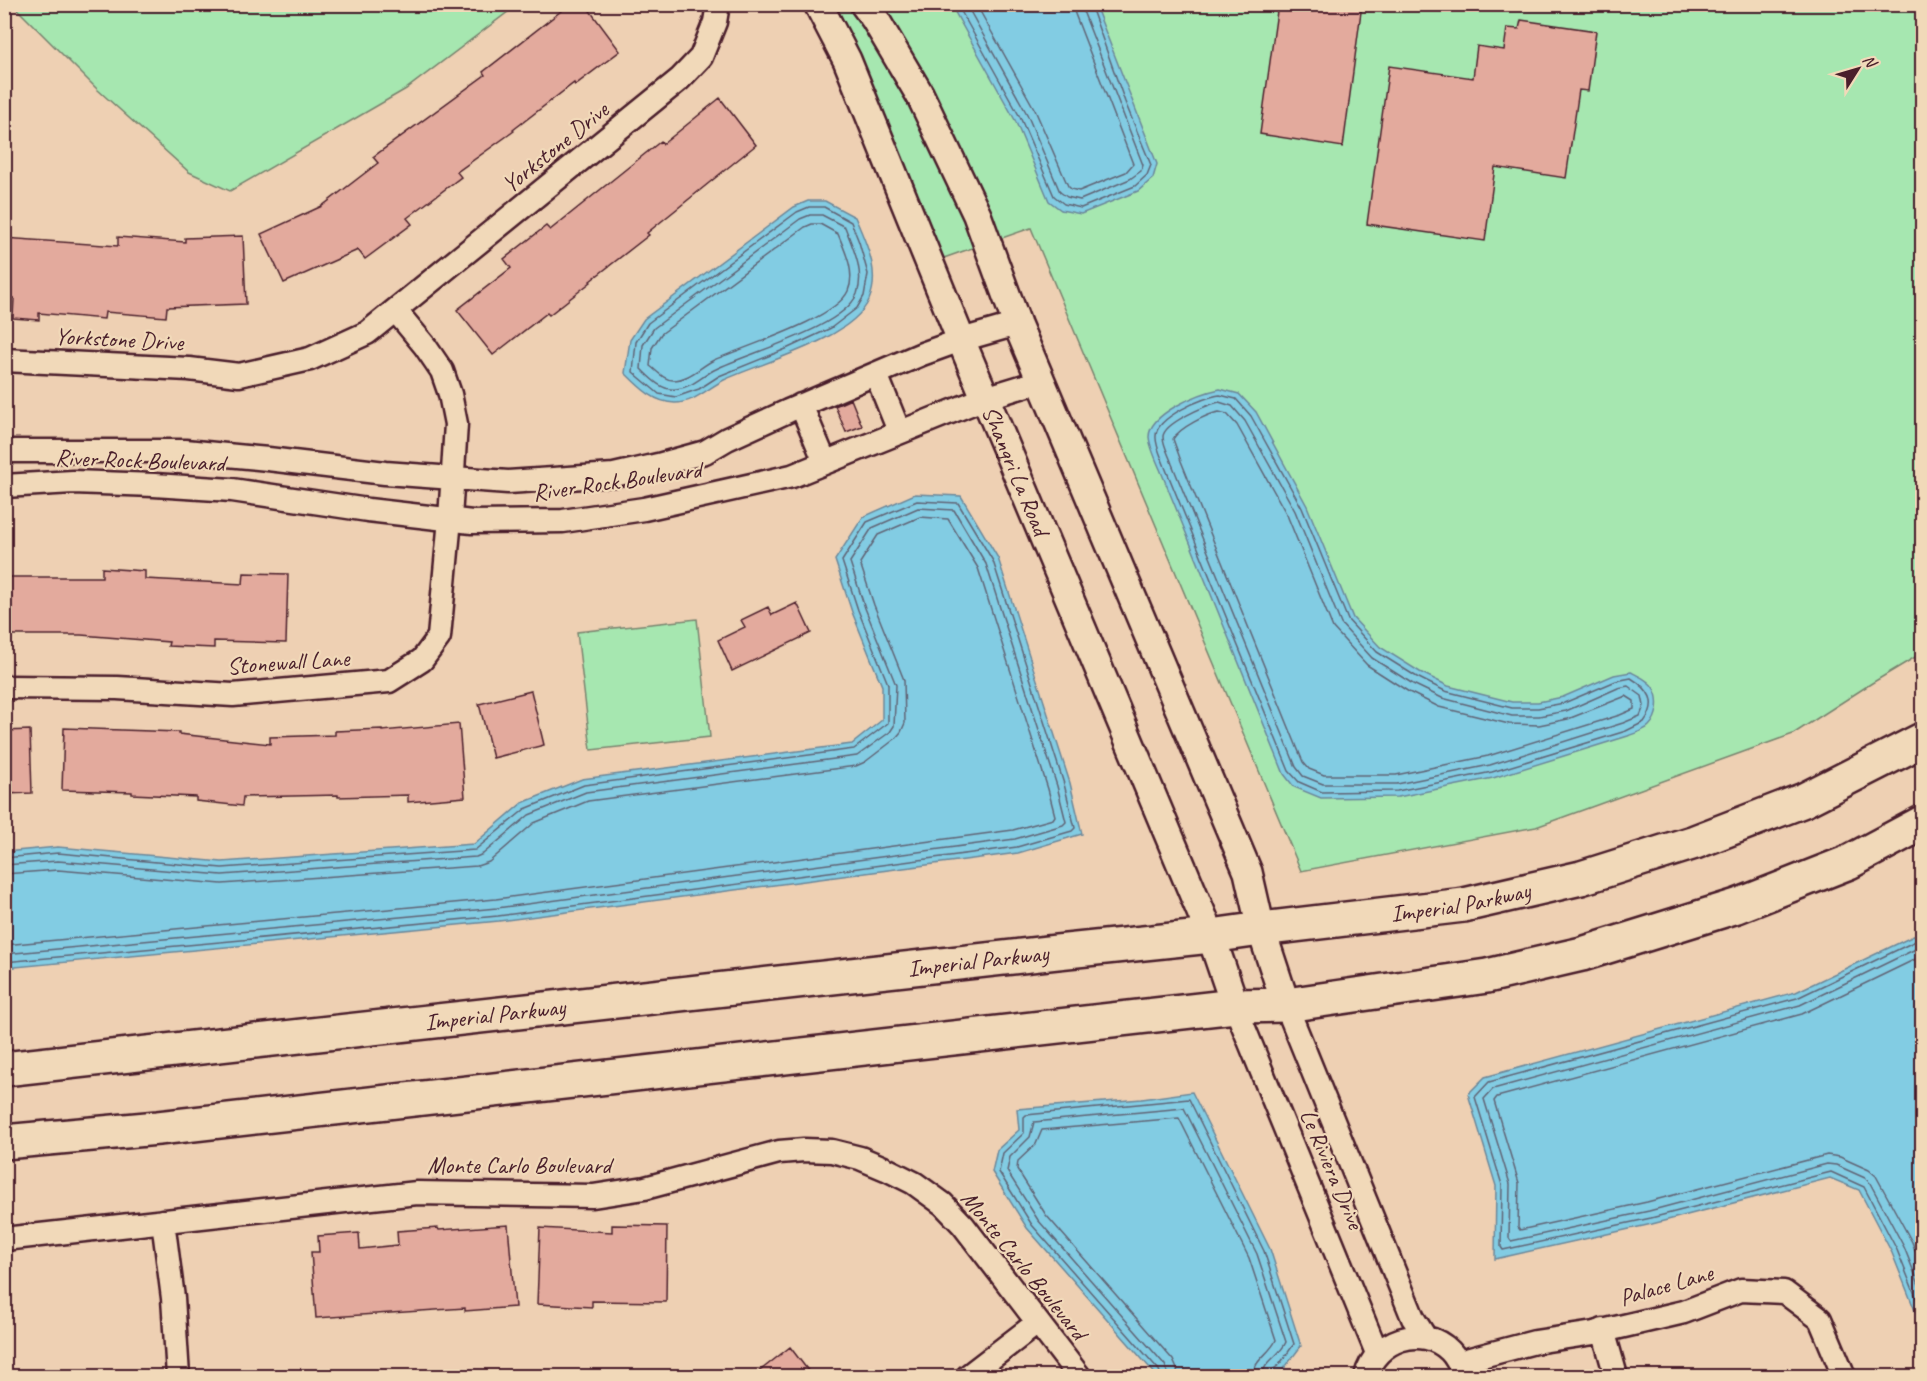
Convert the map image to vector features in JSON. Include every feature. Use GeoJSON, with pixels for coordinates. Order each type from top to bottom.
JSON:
{"type":"FeatureCollection","features":[{"type":"Feature","properties":{"kind":"main road","name":"Imperial Parkway"},"geometry":{"type":"LineString","coordinates":[[4,1069],[1211,936],[1464,905],[1581,878],[1695,842],[1804,800],[1923,740]]}},
{"type":"Feature","properties":{"kind":"main road"},"geometry":{"type":"LineString","coordinates":[[4,1142],[194,1124],[1235,1006],[1286,1005],[1486,976],[1582,954],[1737,906],[1849,861],[1923,822]]}},
{"type":"Feature","properties":{"kind":"street","name":"Yorkstone Drive"},"geometry":{"type":"LineString","coordinates":[[4,360],[189,369],[239,375],[310,359],[367,333],[680,79],[701,57],[716,22],[718,4]]}},
{"type":"Feature","properties":{"kind":"street","name":"Shangri La Road"},"geometry":{"type":"LineString","coordinates":[[818,4],[847,60],[985,398],[1211,936],[1235,1006]]}},
{"type":"Feature","properties":{"kind":"street"},"geometry":{"type":"LineString","coordinates":[[864,4],[920,95],[977,215],[1017,324],[1248,872],[1261,929],[1286,1005]]}},
{"type":"Feature","properties":{"kind":"street"},"geometry":{"type":"LineString","coordinates":[[396,311],[442,371],[450,394],[456,424],[450,519]]}},
{"type":"Feature","properties":{"kind":"street","name":"River Rock Boulevard"},"geometry":{"type":"LineString","coordinates":[[4,451],[185,451],[385,473],[508,482],[623,472],[705,452],[727,439],[801,405],[876,374],[961,340],[1017,324]]}},
{"type":"Feature","properties":{"kind":"street"},"geometry":{"type":"LineString","coordinates":[[876,374],[899,431]]}},
{"type":"Feature","properties":{"kind":"street","name":"River Rock Boulevard"},"geometry":{"type":"LineString","coordinates":[[4,486],[73,482],[232,490],[368,510],[472,522],[563,521],[644,509],[792,476],[985,398],[1041,381]]}},
{"type":"Feature","properties":{"kind":"street"},"geometry":{"type":"LineString","coordinates":[[801,405],[825,462]]}},
{"type":"Feature","properties":{"kind":"street","name":"Stonewall Lane"},"geometry":{"type":"LineString","coordinates":[[4,687],[117,688],[233,695],[389,681],[422,660],[439,637],[450,519]]}},
{"type":"Feature","properties":{"kind":"street","name":"Le Riviera Drive"},"geometry":{"type":"LineString","coordinates":[[1286,1005],[1413,1318],[1425,1337]]}},
{"type":"Feature","properties":{"kind":"street","name":"Le Riviera Drive"},"geometry":{"type":"LineString","coordinates":[[1235,1006],[1377,1353]]}},
{"type":"Feature","properties":{"kind":"street","name":"Monte Carlo Boulevard"},"geometry":{"type":"LineString","coordinates":[[4,1239],[417,1193],[593,1196],[645,1188],[779,1152],[831,1151],[860,1158],[886,1169],[914,1183],[943,1204],[963,1225],[1079,1377]]}},
{"type":"Feature","properties":{"kind":"street"},"geometry":{"type":"LineString","coordinates":[[163,1221],[173,1298],[178,1377]]}},
{"type":"Feature","properties":{"kind":"street","name":"Palace Lane"},"geometry":{"type":"LineString","coordinates":[[1461,1369],[1535,1342],[1684,1312],[1741,1290],[1784,1292],[1820,1319],[1844,1377]]}},
{"type":"Feature","properties":{"kind":"street"},"geometry":{"type":"LineString","coordinates":[[968,1377],[1037,1323]]}},
{"type":"Feature","properties":{"kind":"street"},"geometry":{"type":"LineString","coordinates":[[1603,1330],[1616,1377]]}},
{"type":"Feature","properties":{"kind":"street"},"geometry":{"type":"LineString","coordinates":[[1366,1377],[1377,1353],[1391,1343],[1407,1337],[1425,1337],[1438,1342],[1450,1351],[1461,1369]]}},
{"type":"Feature","properties":{"kind":"green space"},"geometry":{"type":"Polygon","coordinates":[[[13,5],[517,5],[406,89],[230,191],[189,172],[98,90],[13,5]]]}},
{"type":"Feature","properties":{"kind":"green space"},"geometry":{"type":"Polygon","coordinates":[[[832,5],[849,5],[886,62],[928,141],[975,247],[941,259],[832,5]]]}},
{"type":"Feature","properties":{"kind":"green space"},"geometry":{"type":"Polygon","coordinates":[[[880,5],[1922,5],[1922,653],[1793,734],[1536,827],[1301,871],[1031,228],[999,239],[880,5]]]}},
{"type":"Feature","properties":{"kind":"green space"},"geometry":{"type":"Polygon","coordinates":[[[697,619],[710,737],[591,750],[577,632],[697,619]]]}},
{"type":"Feature","properties":{"kind":"water"},"geometry":{"type":"Polygon","coordinates":[[[951,5],[1095,5],[1157,164],[1153,178],[1138,191],[1081,214],[1061,210],[1049,201],[1015,120],[951,5]]]}},
{"type":"Feature","properties":{"kind":"water"},"geometry":{"type":"Polygon","coordinates":[[[808,201],[825,201],[855,217],[864,237],[873,268],[869,300],[859,314],[844,327],[825,338],[724,380],[688,401],[667,402],[641,389],[625,373],[630,340],[644,319],[794,207],[808,201]]]}},
{"type":"Feature","properties":{"kind":"water"},"geometry":{"type":"Polygon","coordinates":[[[1220,389],[1239,394],[1256,412],[1307,506],[1353,618],[1380,647],[1448,686],[1512,702],[1538,702],[1563,697],[1614,675],[1631,672],[1650,684],[1656,693],[1657,708],[1649,726],[1628,736],[1493,778],[1398,797],[1321,798],[1294,787],[1284,774],[1155,458],[1149,437],[1151,428],[1166,412],[1200,395],[1220,389]]]}},
{"type":"Feature","properties":{"kind":"water"},"geometry":{"type":"Polygon","coordinates":[[[915,494],[961,496],[998,558],[1070,783],[1082,834],[1018,853],[499,921],[5,968],[5,852],[58,847],[222,862],[474,844],[522,803],[582,779],[852,744],[882,720],[882,686],[852,612],[835,560],[863,517],[915,494]]]}},
{"type":"Feature","properties":{"kind":"water"},"geometry":{"type":"Polygon","coordinates":[[[1922,932],[1922,1328],[1892,1253],[1859,1190],[1830,1178],[1652,1224],[1495,1259],[1496,1186],[1468,1094],[1485,1077],[1796,992],[1922,932]]]}},
{"type":"Feature","properties":{"kind":"water"},"geometry":{"type":"Polygon","coordinates":[[[1192,1092],[1270,1249],[1301,1346],[1283,1370],[1271,1376],[1157,1376],[1027,1228],[992,1172],[997,1150],[1019,1130],[1017,1109],[1142,1099],[1192,1092]]]}},
{"type":"Feature","properties":{"kind":"building"},"geometry":{"type":"Polygon","coordinates":[[[570,4],[585,4],[620,51],[457,172],[461,177],[407,218],[412,224],[365,259],[358,250],[284,283],[261,234],[322,206],[378,163],[373,157],[485,75],[483,72],[570,4]]]}},
{"type":"Feature","properties":{"kind":"building"},"geometry":{"type":"Polygon","coordinates":[[[1278,4],[1362,4],[1343,147],[1260,134],[1278,4]]]}},
{"type":"Feature","properties":{"kind":"building"},"geometry":{"type":"Polygon","coordinates":[[[1521,20],[1596,31],[1588,91],[1579,90],[1566,178],[1495,167],[1485,241],[1367,224],[1389,66],[1473,78],[1477,46],[1504,50],[1507,28],[1519,29],[1521,20]]]}},
{"type":"Feature","properties":{"kind":"building"},"geometry":{"type":"Polygon","coordinates":[[[720,98],[756,145],[647,233],[649,235],[591,282],[493,355],[457,310],[511,268],[504,259],[546,226],[550,230],[661,141],[663,144],[720,98]]]}},
{"type":"Feature","properties":{"kind":"building"},"geometry":{"type":"Polygon","coordinates":[[[243,236],[246,304],[167,307],[166,317],[105,312],[104,319],[39,313],[39,320],[13,318],[14,298],[4,298],[4,238],[118,246],[118,237],[185,242],[185,238],[243,236]]]}},
{"type":"Feature","properties":{"kind":"building"},"geometry":{"type":"Polygon","coordinates":[[[851,399],[862,426],[846,432],[835,406],[851,399]]]}},
{"type":"Feature","properties":{"kind":"building"},"geometry":{"type":"Polygon","coordinates":[[[102,568],[145,571],[145,579],[243,584],[244,573],[288,574],[286,643],[214,641],[214,648],[168,646],[169,642],[81,635],[4,635],[4,577],[102,577],[102,568]]]}},
{"type":"Feature","properties":{"kind":"building"},"geometry":{"type":"Polygon","coordinates":[[[797,603],[811,633],[732,671],[718,640],[745,627],[741,620],[768,607],[772,615],[797,603]]]}},
{"type":"Feature","properties":{"kind":"building"},"geometry":{"type":"Polygon","coordinates":[[[531,691],[544,745],[493,758],[479,704],[531,691]]]}},
{"type":"Feature","properties":{"kind":"building"},"geometry":{"type":"Polygon","coordinates":[[[459,724],[465,797],[408,802],[408,795],[243,797],[242,806],[196,801],[196,797],[62,790],[64,728],[179,732],[179,734],[270,744],[270,737],[335,735],[335,731],[382,729],[382,731],[459,724]]]}},
{"type":"Feature","properties":{"kind":"building"},"geometry":{"type":"Polygon","coordinates":[[[30,730],[32,793],[4,794],[4,731],[30,730]]]}},
{"type":"Feature","properties":{"kind":"building"},"geometry":{"type":"Polygon","coordinates":[[[508,1225],[515,1307],[316,1318],[311,1252],[319,1252],[318,1236],[359,1233],[360,1249],[398,1245],[397,1231],[508,1225]]]}},
{"type":"Feature","properties":{"kind":"building"},"geometry":{"type":"Polygon","coordinates":[[[612,1225],[667,1226],[666,1302],[592,1301],[592,1307],[537,1304],[540,1228],[612,1232],[612,1225]]]}},
{"type":"Feature","properties":{"kind":"building"},"geometry":{"type":"Polygon","coordinates":[[[790,1347],[813,1377],[752,1377],[790,1347]]]}}]}
